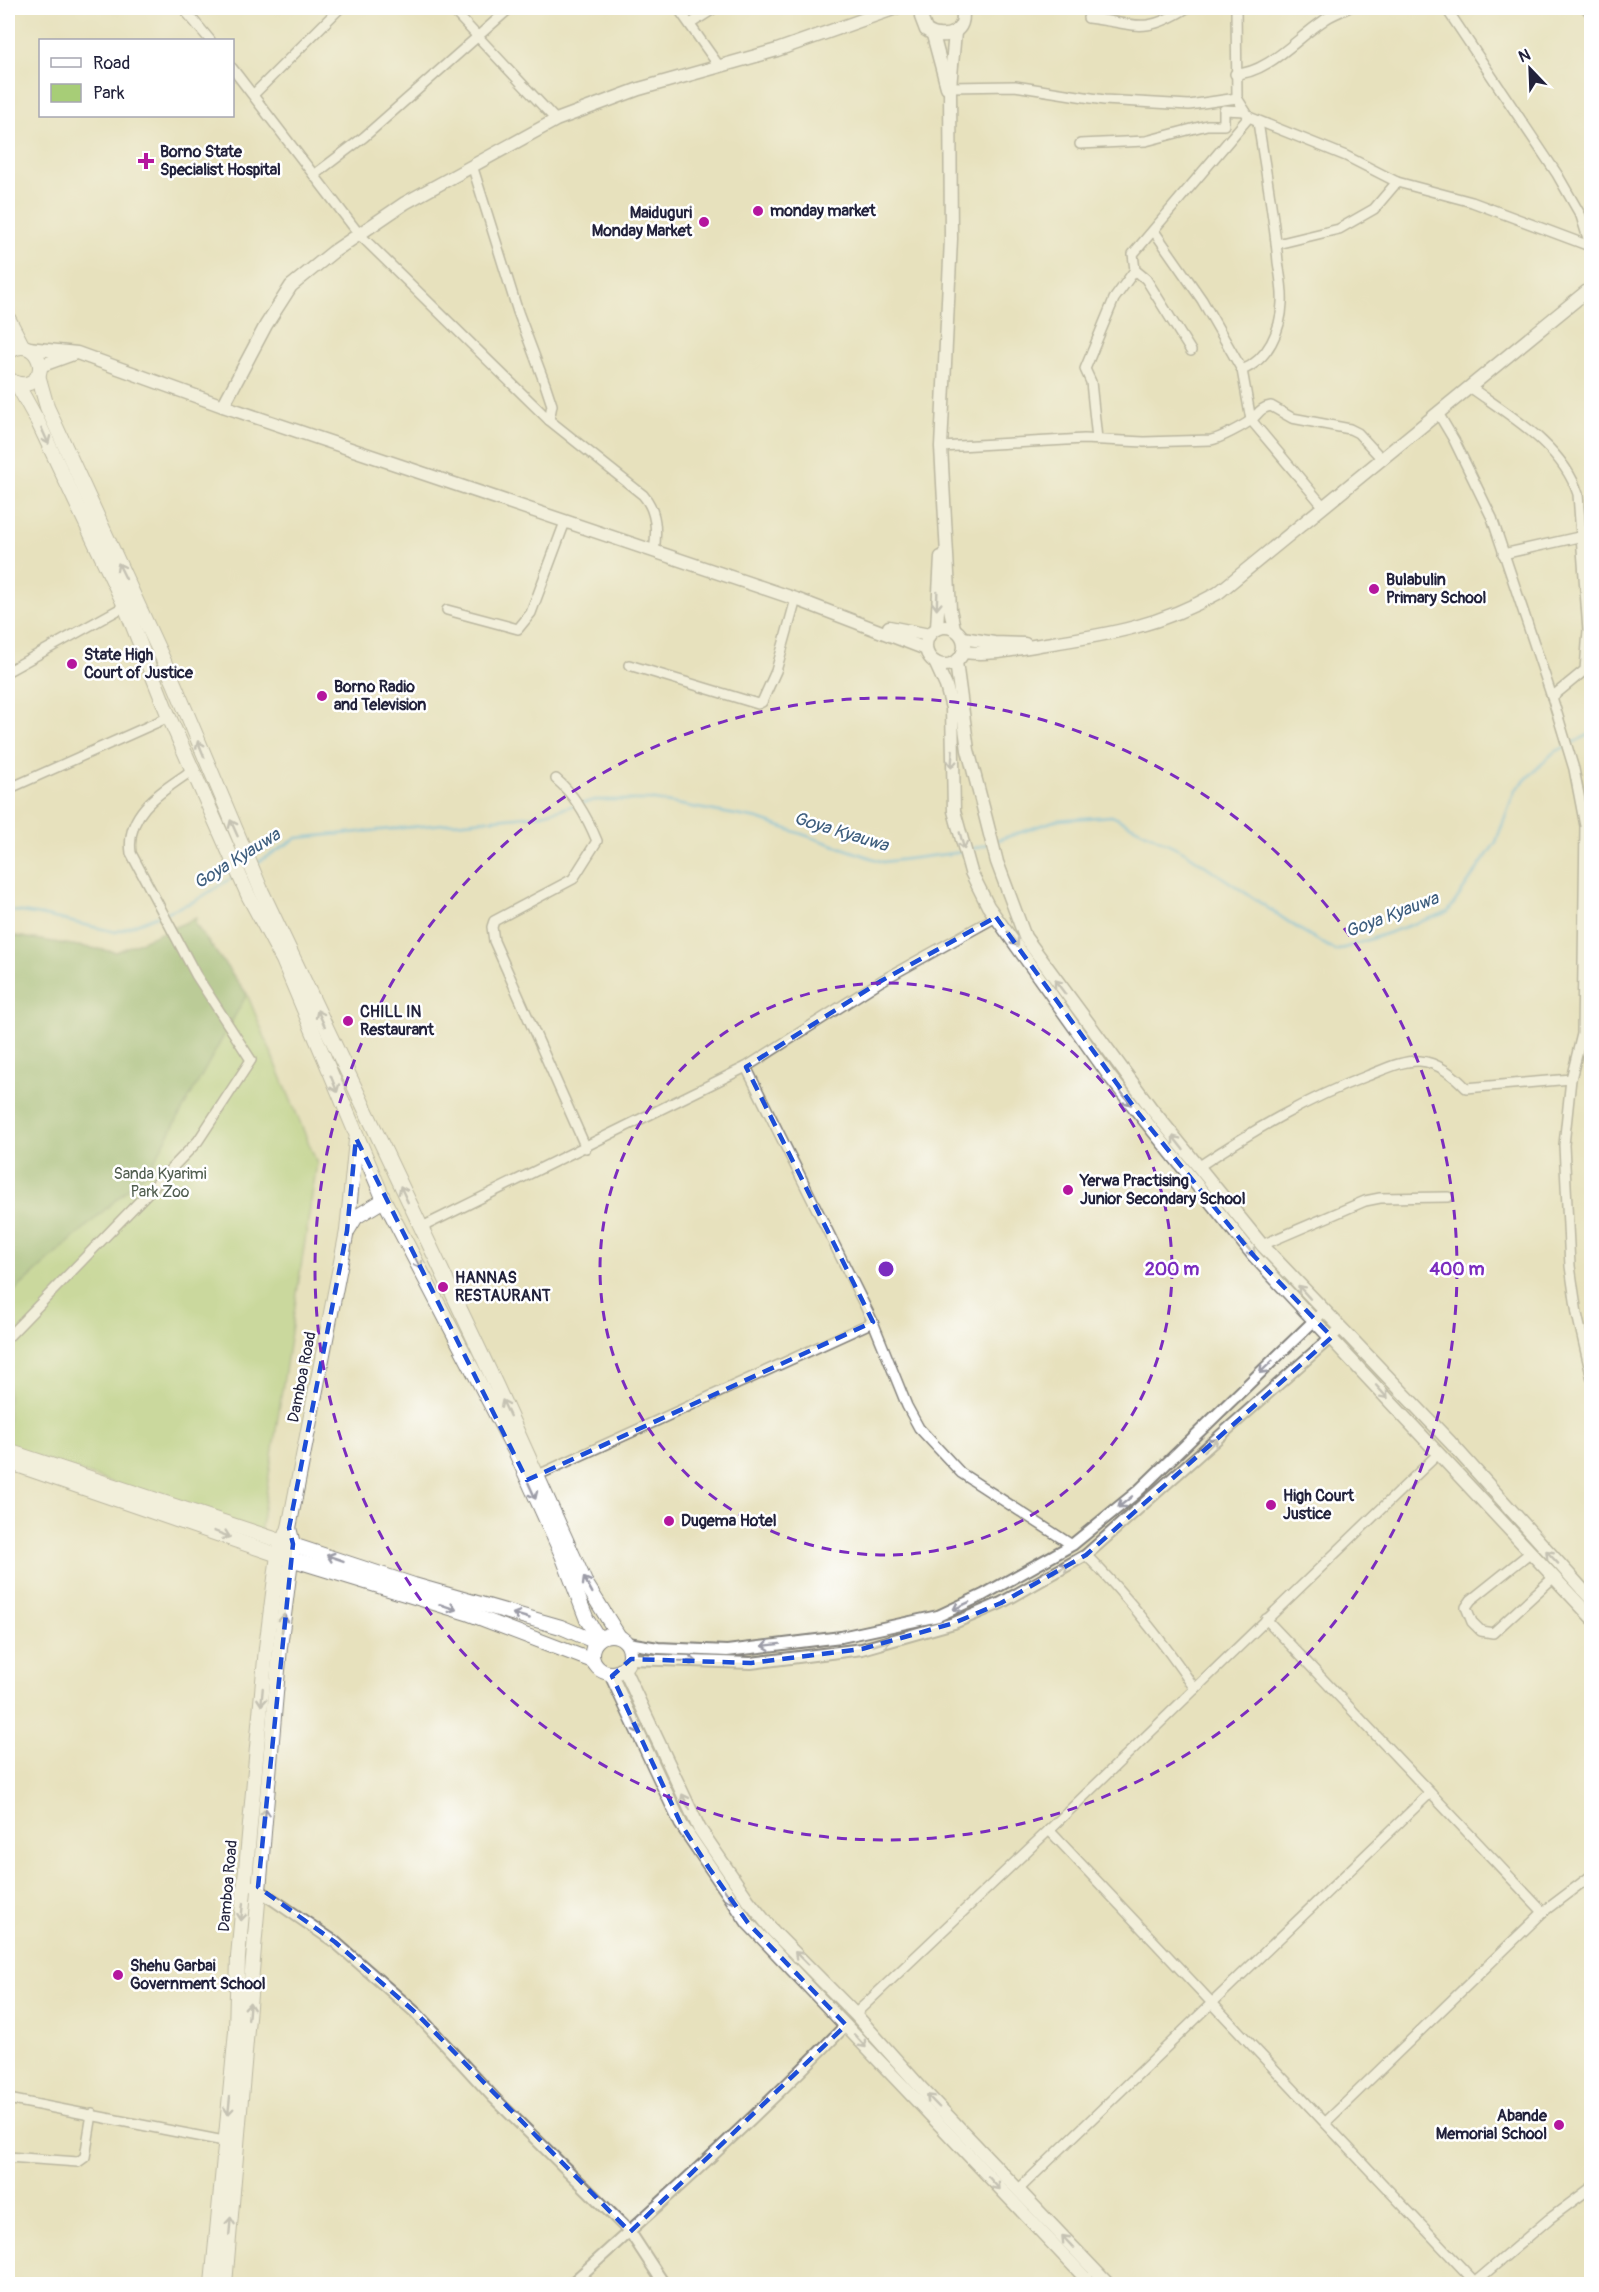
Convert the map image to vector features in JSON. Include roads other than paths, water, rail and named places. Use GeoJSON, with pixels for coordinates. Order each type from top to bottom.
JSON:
{"type":"FeatureCollection","features":[{"type":"Feature","properties":{"kind":"main road"},"geometry":{"type":"LineString","coordinates":[[223,406],[266,325],[291,286],[359,234],[405,203],[556,120],[639,89],[777,50],[896,8]]}},
{"type":"Feature","properties":{"kind":"main road"},"geometry":{"type":"LineString","coordinates":[[922,8],[922,24],[933,35],[950,90]]}},
{"type":"Feature","properties":{"kind":"main road"},"geometry":{"type":"LineString","coordinates":[[934,662],[945,665],[956,662],[964,651],[963,638],[954,628],[945,532],[941,447],[951,239],[950,90],[955,32],[963,20],[961,8]]}},
{"type":"Feature","properties":{"kind":"main road"},"geometry":{"type":"LineString","coordinates":[[933,35],[947,36],[955,32]]}},
{"type":"Feature","properties":{"kind":"main road"},"geometry":{"type":"LineString","coordinates":[[964,651],[981,654],[1007,652],[1044,644],[1103,637],[1159,622],[1190,609],[1245,573],[1592,287]]}},
{"type":"Feature","properties":{"kind":"main road"},"geometry":{"type":"LineString","coordinates":[[8,318],[25,348],[37,355],[50,416],[174,683],[217,806],[356,1138],[384,1200],[515,1451],[597,1640]]}},
{"type":"Feature","properties":{"kind":"main road"},"geometry":{"type":"LineString","coordinates":[[8,353],[25,348],[77,353],[223,406],[796,599],[864,623],[926,649],[946,686],[952,708],[954,811],[970,872],[996,917],[1071,1024],[1131,1104],[1254,1256],[1450,1442],[1592,1600]]}},
{"type":"Feature","properties":{"kind":"main road"},"geometry":{"type":"LineString","coordinates":[[11,381],[27,383],[39,370],[77,353]]}},
{"type":"Feature","properties":{"kind":"main road"},"geometry":{"type":"LineString","coordinates":[[11,381],[38,422],[125,606],[169,717],[194,769],[217,806]]}},
{"type":"Feature","properties":{"kind":"main road"},"geometry":{"type":"LineString","coordinates":[[926,649],[933,632],[945,532]]}},
{"type":"Feature","properties":{"kind":"main road"},"geometry":{"type":"LineString","coordinates":[[864,623],[933,632],[954,628]]}},
{"type":"Feature","properties":{"kind":"main road"},"geometry":{"type":"LineString","coordinates":[[963,638],[994,643],[1044,644]]}},
{"type":"Feature","properties":{"kind":"main road"},"geometry":{"type":"LineString","coordinates":[[956,662],[968,750],[998,862],[1025,937],[1061,988],[1198,1167],[1319,1316]]}},
{"type":"Feature","properties":{"kind":"main road"},"geometry":{"type":"LineString","coordinates":[[256,895],[420,1228],[538,1475],[585,1582],[623,1639],[621,1667],[681,1824],[748,1923],[1091,2284]]}},
{"type":"Feature","properties":{"kind":"main road","name":"Damboa Road"},"geometry":{"type":"LineString","coordinates":[[225,2284],[238,1957],[252,1886],[266,1648],[347,1231],[356,1138]]}},
{"type":"Feature","properties":{"kind":"main road"},"geometry":{"type":"LineString","coordinates":[[347,1231],[356,1217],[384,1200]]}},
{"type":"Feature","properties":{"kind":"main road"},"geometry":{"type":"LineString","coordinates":[[1336,1333],[1439,1453],[1592,1618]]}},
{"type":"Feature","properties":{"kind":"main road"},"geometry":{"type":"LineString","coordinates":[[8,1451],[414,1585],[561,1627],[597,1640]]}},
{"type":"Feature","properties":{"kind":"main road"},"geometry":{"type":"LineString","coordinates":[[8,1462],[285,1557],[467,1613],[593,1661],[602,1671],[621,1667]]}},
{"type":"Feature","properties":{"kind":"main road"},"geometry":{"type":"LineString","coordinates":[[561,1627],[572,1623],[579,1616],[581,1606]]}},
{"type":"Feature","properties":{"kind":"main road"},"geometry":{"type":"LineString","coordinates":[[593,1661],[592,1648],[597,1640],[611,1634],[623,1639]]}},
{"type":"Feature","properties":{"kind":"main road"},"geometry":{"type":"LineString","coordinates":[[621,1667],[694,1818],[730,1874],[773,1931],[855,2014],[1108,2284]]}},
{"type":"Feature","properties":{"kind":"main road","name":"Damboa Road"},"geometry":{"type":"LineString","coordinates":[[212,2284],[231,2142]]}},
{"type":"Feature","properties":{"kind":"street"},"geometry":{"type":"LineString","coordinates":[[183,8],[209,39]]}},
{"type":"Feature","properties":{"kind":"street"},"geometry":{"type":"LineString","coordinates":[[254,94],[340,8]]}},
{"type":"Feature","properties":{"kind":"street"},"geometry":{"type":"LineString","coordinates":[[451,8],[478,34],[556,120]]}},
{"type":"Feature","properties":{"kind":"street"},"geometry":{"type":"LineString","coordinates":[[314,175],[364,137],[510,8]]}},
{"type":"Feature","properties":{"kind":"street"},"geometry":{"type":"LineString","coordinates":[[678,8],[719,66]]}},
{"type":"Feature","properties":{"kind":"street"},"geometry":{"type":"LineString","coordinates":[[690,24],[715,8]]}},
{"type":"Feature","properties":{"kind":"street"},"geometry":{"type":"LineString","coordinates":[[1088,18],[1116,22],[1130,27],[1149,26],[1187,8]]}},
{"type":"Feature","properties":{"kind":"street"},"geometry":{"type":"LineString","coordinates":[[1236,8],[1237,98],[1251,116],[1277,244],[1282,303],[1275,336],[1265,354],[1251,367],[1242,370]]}},
{"type":"Feature","properties":{"kind":"street"},"geometry":{"type":"LineString","coordinates":[[1235,74],[1246,74],[1324,20],[1348,8]]}},
{"type":"Feature","properties":{"kind":"street"},"geometry":{"type":"LineString","coordinates":[[1446,8],[1557,174],[1581,216],[1591,246]]}},
{"type":"Feature","properties":{"kind":"street"},"geometry":{"type":"LineString","coordinates":[[1586,8],[1592,15]]}},
{"type":"Feature","properties":{"kind":"street"},"geometry":{"type":"LineString","coordinates":[[234,70],[359,234],[549,420],[643,495],[652,506],[656,535],[654,552]]}},
{"type":"Feature","properties":{"kind":"street"},"geometry":{"type":"LineString","coordinates":[[950,90],[1015,86],[1104,100],[1189,105],[1237,98]]}},
{"type":"Feature","properties":{"kind":"street"},"geometry":{"type":"LineString","coordinates":[[1080,144],[1146,141],[1206,125],[1224,125],[1224,110],[1251,116],[1346,156],[1397,182],[1472,202],[1591,246]]}},
{"type":"Feature","properties":{"kind":"street"},"geometry":{"type":"LineString","coordinates":[[1191,351],[1146,279],[1136,270],[1133,254],[1251,116]]}},
{"type":"Feature","properties":{"kind":"street"},"geometry":{"type":"LineString","coordinates":[[472,165],[518,312],[552,405],[549,420]]}},
{"type":"Feature","properties":{"kind":"street"},"geometry":{"type":"LineString","coordinates":[[1277,244],[1339,229],[1374,209],[1397,182]]}},
{"type":"Feature","properties":{"kind":"street"},"geometry":{"type":"LineString","coordinates":[[1154,231],[1202,300],[1242,370],[1251,420],[1324,507]]}},
{"type":"Feature","properties":{"kind":"street"},"geometry":{"type":"LineString","coordinates":[[1097,439],[1092,382],[1085,369],[1114,299],[1136,270]]}},
{"type":"Feature","properties":{"kind":"street"},"geometry":{"type":"LineString","coordinates":[[1470,387],[1535,433],[1572,477],[1578,494],[1588,632],[1585,670],[1552,697]]}},
{"type":"Feature","properties":{"kind":"street"},"geometry":{"type":"LineString","coordinates":[[941,447],[1097,439],[1144,442],[1221,439],[1234,428],[1251,420],[1257,411],[1271,406],[1292,418],[1350,429],[1358,434],[1382,459]]}},
{"type":"Feature","properties":{"kind":"street"},"geometry":{"type":"LineString","coordinates":[[1438,413],[1454,440],[1492,518],[1574,769],[1585,826],[1582,1034],[1571,1079],[1564,1145],[1570,1266],[1577,1314],[1592,1379]]}},
{"type":"Feature","properties":{"kind":"street"},"geometry":{"type":"LineString","coordinates":[[447,609],[518,628],[531,613],[565,522]]}},
{"type":"Feature","properties":{"kind":"street"},"geometry":{"type":"LineString","coordinates":[[1503,554],[1592,534]]}},
{"type":"Feature","properties":{"kind":"street"},"geometry":{"type":"LineString","coordinates":[[629,665],[758,705],[762,702],[776,671],[796,599]]}},
{"type":"Feature","properties":{"kind":"street"},"geometry":{"type":"LineString","coordinates":[[8,671],[125,606]]}},
{"type":"Feature","properties":{"kind":"street"},"geometry":{"type":"LineString","coordinates":[[8,789],[169,717]]}},
{"type":"Feature","properties":{"kind":"street"},"geometry":{"type":"LineString","coordinates":[[8,1337],[198,1141],[251,1060],[196,975],[131,852],[129,837],[136,819],[152,799],[194,769]]}},
{"type":"Feature","properties":{"kind":"street"},"geometry":{"type":"LineString","coordinates":[[556,779],[566,788],[589,822],[597,841],[573,879],[494,921],[492,927],[494,941],[586,1148]]}},
{"type":"Feature","properties":{"kind":"street"},"geometry":{"type":"LineString","coordinates":[[420,1228],[746,1067],[881,981],[996,917]]}},
{"type":"Feature","properties":{"kind":"street"},"geometry":{"type":"LineString","coordinates":[[1198,1167],[1287,1110],[1394,1066],[1420,1061],[1427,1063],[1455,1076],[1466,1088],[1571,1079]]}},
{"type":"Feature","properties":{"kind":"street"},"geometry":{"type":"LineString","coordinates":[[746,1067],[873,1322],[907,1406],[919,1428],[961,1473],[1072,1545]]}},
{"type":"Feature","properties":{"kind":"street"},"geometry":{"type":"LineString","coordinates":[[1262,1245],[1365,1201],[1380,1198],[1448,1197]]}},
{"type":"Feature","properties":{"kind":"street"},"geometry":{"type":"LineString","coordinates":[[623,1639],[658,1648],[726,1651],[841,1638],[938,1616],[983,1595],[1072,1545],[1137,1492],[1319,1316]]}},
{"type":"Feature","properties":{"kind":"street"},"geometry":{"type":"LineString","coordinates":[[538,1475],[873,1322]]}},
{"type":"Feature","properties":{"kind":"street"},"geometry":{"type":"LineString","coordinates":[[621,1667],[752,1662],[861,1649],[954,1623],[1001,1603],[1086,1555],[1336,1333]]}},
{"type":"Feature","properties":{"kind":"street"},"geometry":{"type":"LineString","coordinates":[[855,2014],[1439,1453]]}},
{"type":"Feature","properties":{"kind":"street"},"geometry":{"type":"LineString","coordinates":[[1531,1552],[1471,1600],[1466,1607],[1472,1622],[1481,1631],[1493,1632],[1554,1577]]}},
{"type":"Feature","properties":{"kind":"street"},"geometry":{"type":"LineString","coordinates":[[1086,1555],[1124,1593],[1157,1632],[1195,1689]]}},
{"type":"Feature","properties":{"kind":"street"},"geometry":{"type":"LineString","coordinates":[[1266,1619],[1543,1912]]}},
{"type":"Feature","properties":{"kind":"street"},"geometry":{"type":"LineString","coordinates":[[1018,2190],[1213,2005],[1430,1792]]}},
{"type":"Feature","properties":{"kind":"street"},"geometry":{"type":"LineString","coordinates":[[1049,1830],[1326,2122],[1474,2283],[1549,2219],[1592,2187]]}},
{"type":"Feature","properties":{"kind":"street"},"geometry":{"type":"LineString","coordinates":[[1326,2122],[1543,1912],[1592,1875]]}},
{"type":"Feature","properties":{"kind":"street"},"geometry":{"type":"LineString","coordinates":[[252,1886],[335,1942],[416,2013],[494,2098],[630,2232],[664,2284]]}},
{"type":"Feature","properties":{"kind":"street"},"geometry":{"type":"LineString","coordinates":[[571,2284],[630,2232],[799,2073],[846,2025]]}},
{"type":"Feature","properties":{"kind":"street"},"geometry":{"type":"LineString","coordinates":[[8,2099],[231,2142]]}},
{"type":"Feature","properties":{"kind":"street"},"geometry":{"type":"LineString","coordinates":[[8,2157],[78,2162],[86,2157],[92,2114]]}},
{"type":"Feature","properties":{"kind":"waterway","name":"Goya Kyauwa"},"geometry":{"type":"LineString","coordinates":[[995,841],[1057,820],[1112,816],[1185,852],[1299,929],[1336,951],[1448,912],[1496,842],[1515,790],[1553,753],[1592,733]]}},
{"type":"Feature","properties":{"kind":"waterway","name":"Goya Kyauwa"},"geometry":{"type":"LineString","coordinates":[[255,864],[297,838],[538,815],[595,800],[654,800],[758,819],[883,862],[963,852]]}},
{"type":"Feature","properties":{"kind":"waterway","name":"Goya Kyauwa"},"geometry":{"type":"LineString","coordinates":[[969,850],[988,844]]}},
{"type":"Feature","properties":{"kind":"waterway","name":"Goya Kyauwa"},"geometry":{"type":"LineString","coordinates":[[8,910],[116,932],[195,901],[236,875]]}},
{"type":"Feature","properties":{"kind":"place","name":"Borno State Specialist Hospital"},"geometry":{"type":"Point","coordinates":[146,161]}},
{"type":"Feature","properties":{"kind":"place","name":"monday market"},"geometry":{"type":"Point","coordinates":[758,211]}},
{"type":"Feature","properties":{"kind":"place","name":"Maiduguri Monday Market"},"geometry":{"type":"Point","coordinates":[704,222]}},
{"type":"Feature","properties":{"kind":"place","name":"Bulabulin Primary School"},"geometry":{"type":"Point","coordinates":[1374,589]}},
{"type":"Feature","properties":{"kind":"place","name":"State High Court of Justice"},"geometry":{"type":"Point","coordinates":[72,664]}},
{"type":"Feature","properties":{"kind":"place","name":"Borno Radio and Television"},"geometry":{"type":"Point","coordinates":[322,696]}},
{"type":"Feature","properties":{"kind":"place","name":"CHILL IN Restaurant"},"geometry":{"type":"Point","coordinates":[348,1021]}},
{"type":"Feature","properties":{"kind":"place","name":"Yerwa Practising Junior Secondary School"},"geometry":{"type":"Point","coordinates":[1068,1190]}},
{"type":"Feature","properties":{"kind":"place","name":"HANNAS RESTAURANT"},"geometry":{"type":"Point","coordinates":[443,1287]}},
{"type":"Feature","properties":{"kind":"place","name":"High Court Justice"},"geometry":{"type":"Point","coordinates":[1271,1505]}},
{"type":"Feature","properties":{"kind":"place","name":"Dugema Hotel"},"geometry":{"type":"Point","coordinates":[669,1521]}},
{"type":"Feature","properties":{"kind":"place","name":"Shehu Garbai Government School"},"geometry":{"type":"Point","coordinates":[118,1975]}},
{"type":"Feature","properties":{"kind":"place","name":"Abande Memorial School"},"geometry":{"type":"Point","coordinates":[1559,2125]}},
{"type":"Feature","properties":{"kind":"park label","name":"Sanda Kyarimi Park Zoo"},"geometry":{"type":"Point","coordinates":[160,1183]}}]}
